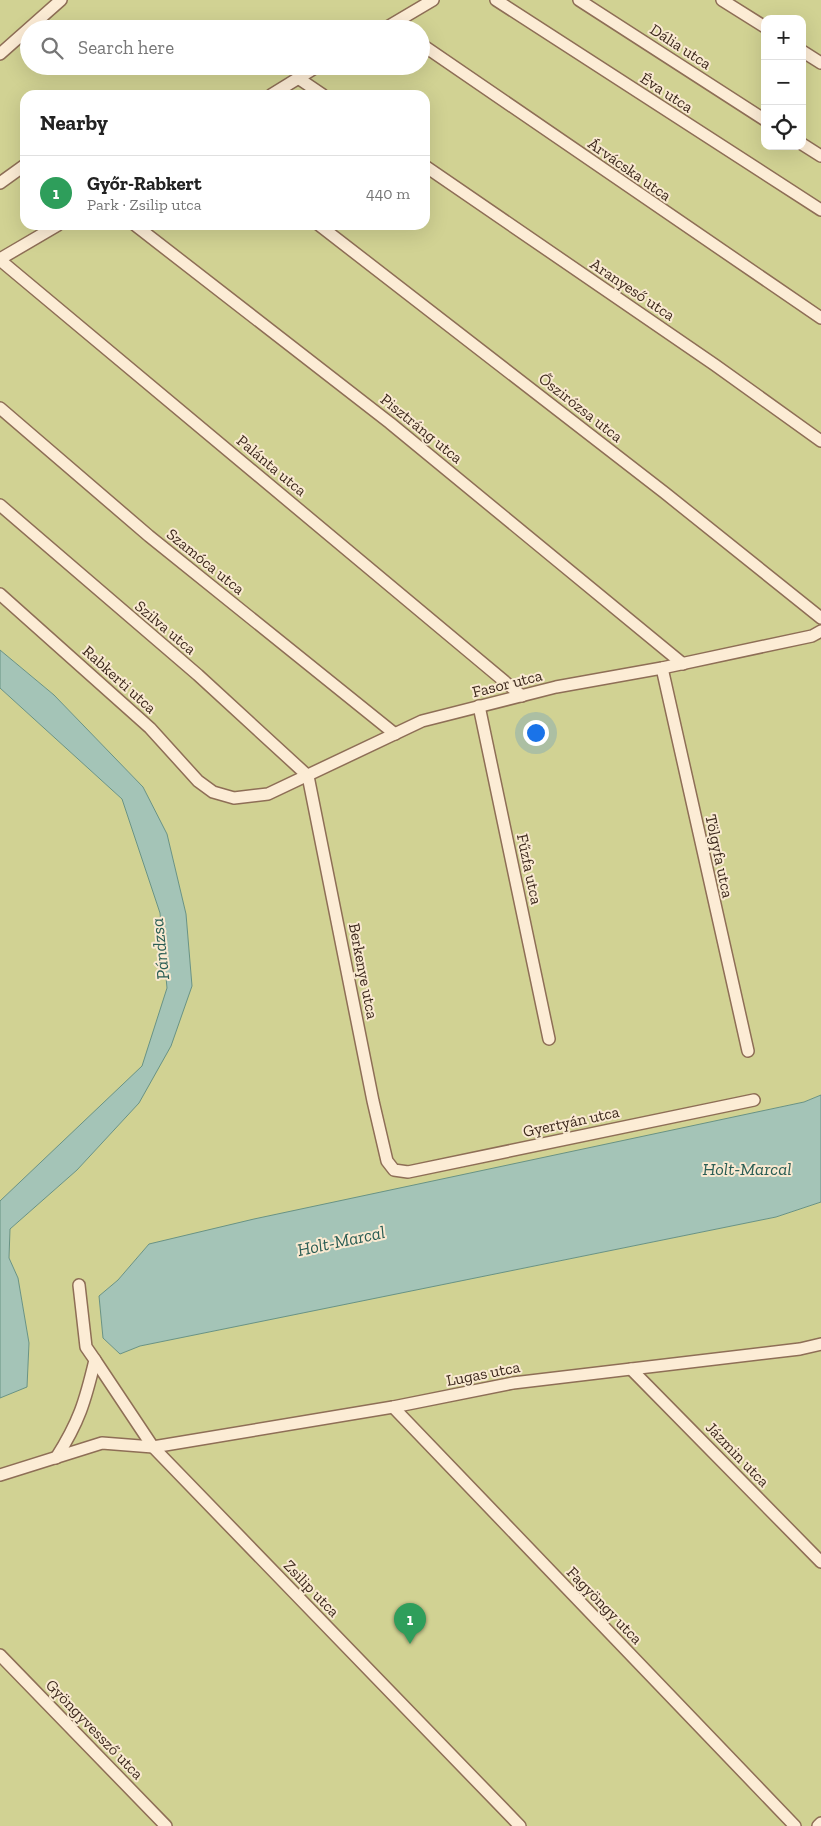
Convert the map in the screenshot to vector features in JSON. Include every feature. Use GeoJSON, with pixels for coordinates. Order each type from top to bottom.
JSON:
{"type":"FeatureCollection","features":[{"type":"Feature","properties":{"kind":"street"},"geometry":{"type":"LineString","coordinates":[[38,20],[61,0]]}},
{"type":"Feature","properties":{"kind":"street"},"geometry":{"type":"LineString","coordinates":[[403,20],[433,0]]}},
{"type":"Feature","properties":{"kind":"street","name":"Éva utca"},"geometry":{"type":"LineString","coordinates":[[496,0],[821,210]]}},
{"type":"Feature","properties":{"kind":"street","name":"Dália utca"},"geometry":{"type":"LineString","coordinates":[[579,0],[761,117]]}},
{"type":"Feature","properties":{"kind":"street"},"geometry":{"type":"LineString","coordinates":[[722,0],[761,24]]}},
{"type":"Feature","properties":{"kind":"street"},"geometry":{"type":"LineString","coordinates":[[0,54],[20,36]]}},
{"type":"Feature","properties":{"kind":"street","name":"Árvácska utca"},"geometry":{"type":"LineString","coordinates":[[430,50],[821,318]]}},
{"type":"Feature","properties":{"kind":"street"},"geometry":{"type":"LineString","coordinates":[[806,54],[821,63]]}},
{"type":"Feature","properties":{"kind":"street"},"geometry":{"type":"LineString","coordinates":[[279,90],[303,75]]}},
{"type":"Feature","properties":{"kind":"street"},"geometry":{"type":"LineString","coordinates":[[298,78],[316,90]]}},
{"type":"Feature","properties":{"kind":"street"},"geometry":{"type":"LineString","coordinates":[[806,147],[821,156]]}},
{"type":"Feature","properties":{"kind":"street"},"geometry":{"type":"LineString","coordinates":[[0,183],[20,169]]}},
{"type":"Feature","properties":{"kind":"street","name":"Aranyeső utca"},"geometry":{"type":"LineString","coordinates":[[430,169],[715,365],[821,441]]}},
{"type":"Feature","properties":{"kind":"street"},"geometry":{"type":"LineString","coordinates":[[0,260],[50,230]]}},
{"type":"Feature","properties":{"kind":"street","name":"Pisztráng utca"},"geometry":{"type":"LineString","coordinates":[[141,230],[390,422],[683,664]]}},
{"type":"Feature","properties":{"kind":"street","name":"Őszirózsa utca"},"geometry":{"type":"LineString","coordinates":[[325,230],[665,493],[821,618]]}},
{"type":"Feature","properties":{"kind":"street","name":"Palánta utca"},"geometry":{"type":"LineString","coordinates":[[0,260],[522,696]]}},
{"type":"Feature","properties":{"kind":"street","name":"Szamóca utca"},"geometry":{"type":"LineString","coordinates":[[0,408],[149,536],[395,734]]}},
{"type":"Feature","properties":{"kind":"street","name":"Szilva utca"},"geometry":{"type":"LineString","coordinates":[[0,506],[198,675],[308,776]]}},
{"type":"Feature","properties":{"kind":"street","name":"Rabkerti utca"},"geometry":{"type":"LineString","coordinates":[[0,594],[150,728],[198,781],[214,792]]}},
{"type":"Feature","properties":{"kind":"street","name":"Fasor utca"},"geometry":{"type":"LineString","coordinates":[[214,792],[234,798],[250,798],[268,794],[422,721],[556,687],[683,664],[812,636],[821,631]]}},
{"type":"Feature","properties":{"kind":"street","name":"Tölgyfa utca"},"geometry":{"type":"LineString","coordinates":[[662,668],[748,1051]]}},
{"type":"Feature","properties":{"kind":"street","name":"Fűzfa utca"},"geometry":{"type":"LineString","coordinates":[[479,706],[549,1040]]}},
{"type":"Feature","properties":{"kind":"street","name":"Berkenye utca"},"geometry":{"type":"LineString","coordinates":[[308,776],[373,1101],[387,1161],[394,1170]]}},
{"type":"Feature","properties":{"kind":"street","name":"Gyertyán utca"},"geometry":{"type":"LineString","coordinates":[[394,1170],[408,1172],[754,1100]]}},
{"type":"Feature","properties":{"kind":"street"},"geometry":{"type":"LineString","coordinates":[[0,1475],[56,1458],[74,1430],[84,1406],[95,1360],[86,1346],[78,1285]]}},
{"type":"Feature","properties":{"kind":"street","name":"Lugas utca"},"geometry":{"type":"LineString","coordinates":[[56,1458],[102,1443],[153,1447],[392,1408],[513,1383],[800,1349],[821,1344]]}},
{"type":"Feature","properties":{"kind":"street","name":"Zsilip utca"},"geometry":{"type":"LineString","coordinates":[[95,1360],[153,1447],[520,1826]]}},
{"type":"Feature","properties":{"kind":"street","name":"Jázmin utca"},"geometry":{"type":"LineString","coordinates":[[632,1369],[821,1562]]}},
{"type":"Feature","properties":{"kind":"street","name":"Fagyöngy utca"},"geometry":{"type":"LineString","coordinates":[[392,1408],[794,1826]]}},
{"type":"Feature","properties":{"kind":"street","name":"Gyöngyvessző utca"},"geometry":{"type":"LineString","coordinates":[[0,1654],[166,1826]]}},
{"type":"Feature","properties":{"kind":"street"},"geometry":{"type":"LineString","coordinates":[[818,1826],[821,1823]]}},
{"type":"Feature","properties":{"kind":"green space"},"geometry":{"type":"Polygon","coordinates":[[[0,0],[821,0],[821,1095],[804,1102],[149,1244],[118,1280],[99,1296],[103,1338],[120,1354],[139,1346],[776,1217],[821,1202],[821,1826],[0,1826],[0,1398],[27,1386],[29,1343],[18,1278],[9,1258],[10,1229],[77,1170],[139,1103],[192,986],[186,914],[167,834],[143,787],[54,695],[0,650],[0,0]]]}},
{"type":"Feature","properties":{"kind":"green space"},"geometry":{"type":"Polygon","coordinates":[[[0,688],[122,799],[160,913],[167,988],[143,1066],[0,1201],[0,688]]]}},
{"type":"Feature","properties":{"kind":"water"},"geometry":{"type":"Polygon","coordinates":[[[0,650],[54,695],[143,787],[167,834],[186,914],[192,986],[171,1046],[139,1103],[77,1170],[10,1229],[9,1258],[18,1278],[29,1343],[27,1387],[0,1398],[0,1201],[142,1066],[167,988],[160,913],[122,799],[0,688],[0,650]]]}},
{"type":"Feature","properties":{"kind":"water","name":"Holt-Marcal"},"geometry":{"type":"Polygon","coordinates":[[[821,1095],[821,1202],[776,1217],[140,1346],[120,1354],[103,1338],[99,1296],[118,1280],[149,1244],[254,1219],[804,1102],[821,1095]]]}},
{"type":"Feature","properties":{"kind":"place","name":"Győr-Rabkert"},"geometry":{"type":"Point","coordinates":[410,1644]}},
{"type":"Feature","properties":{"kind":"water label","name":"Pándzsa"},"geometry":{"type":"Point","coordinates":[160,949]}}]}
